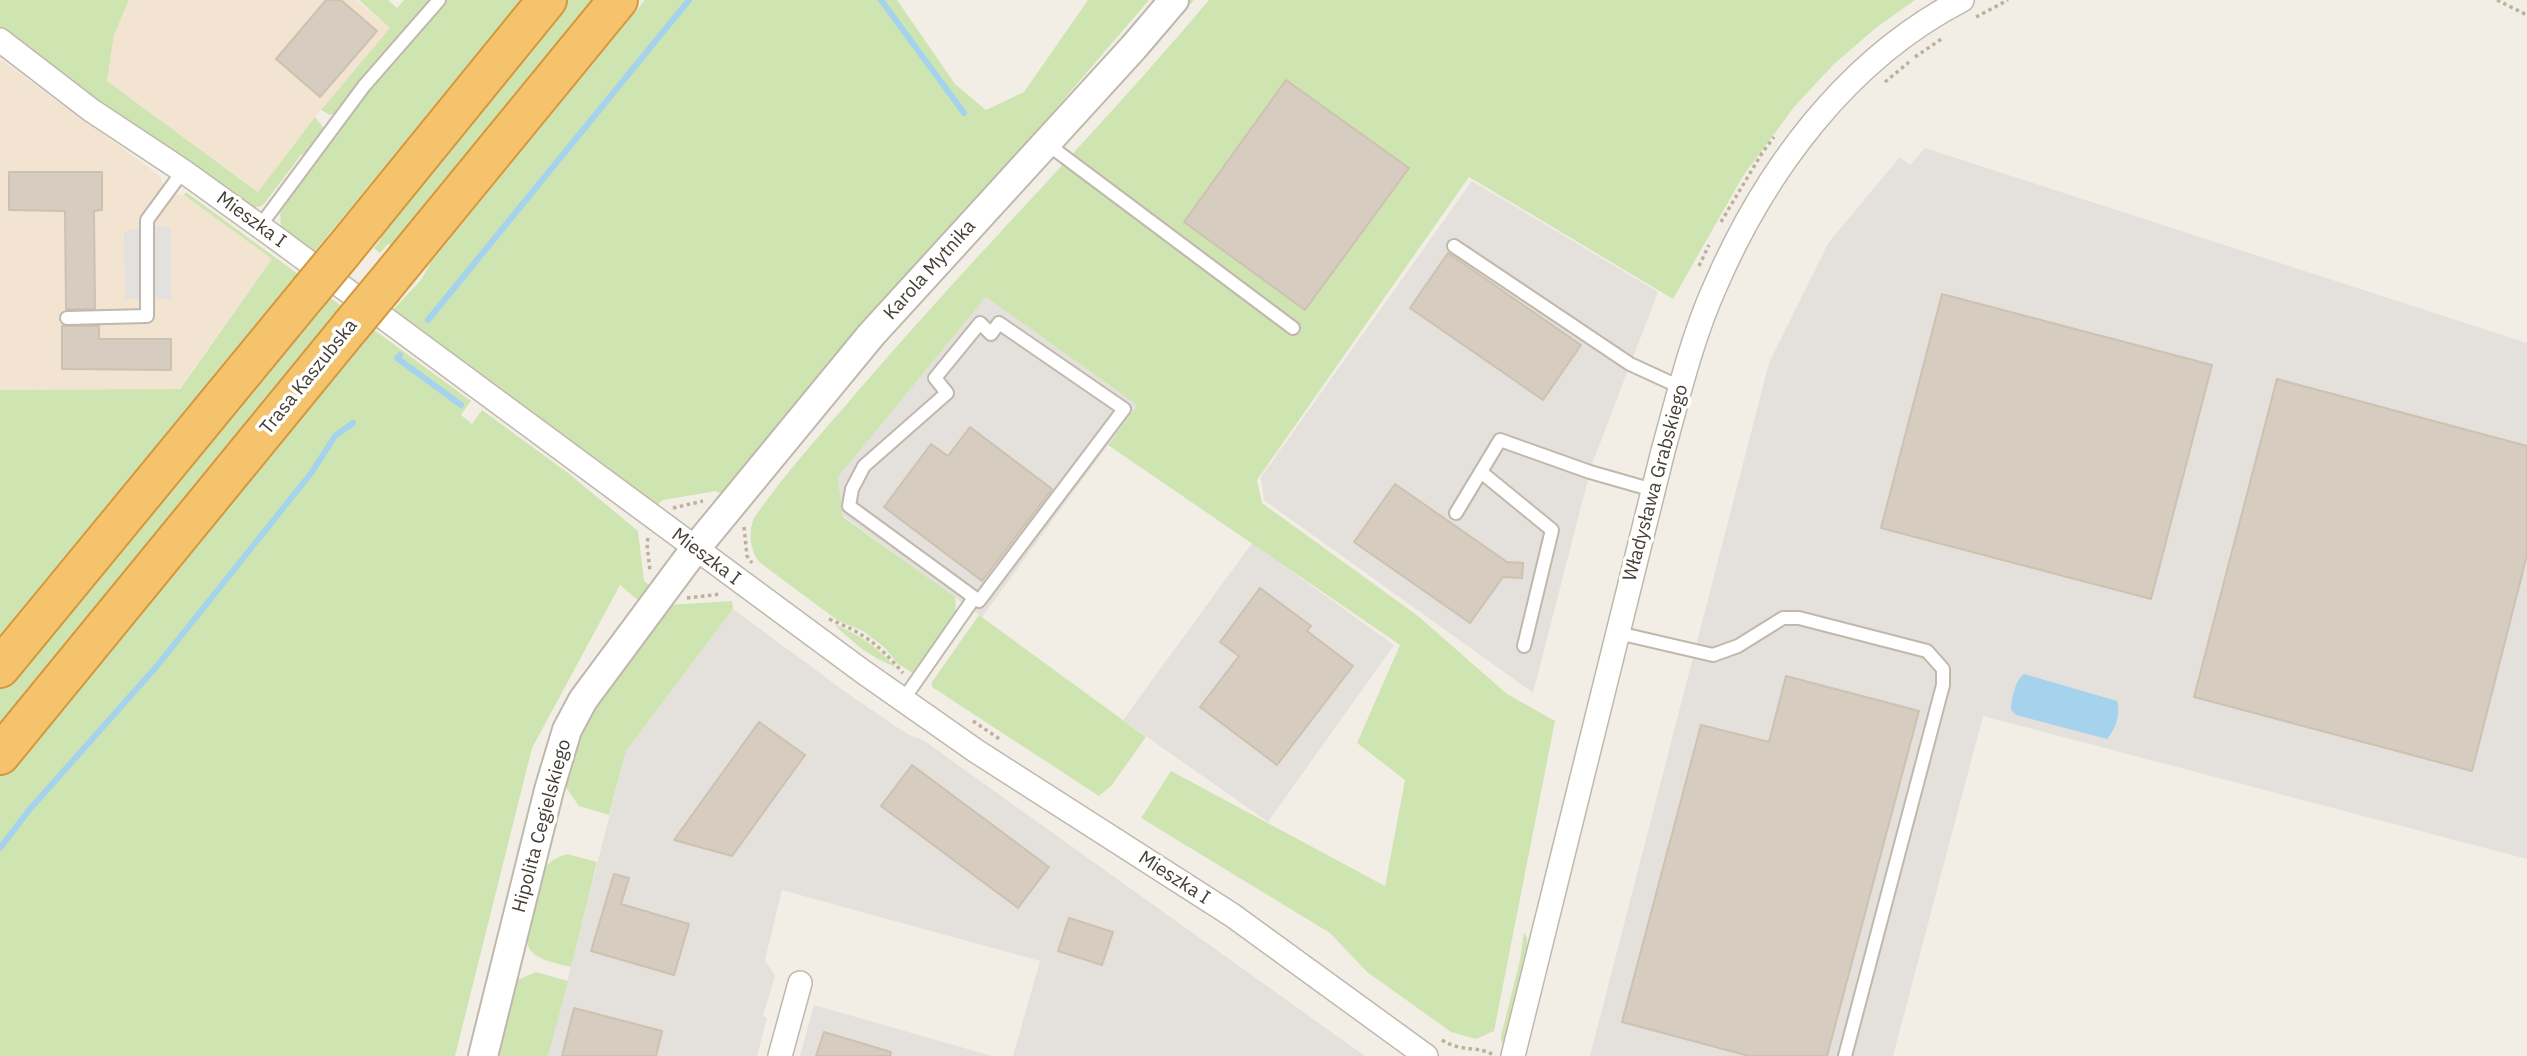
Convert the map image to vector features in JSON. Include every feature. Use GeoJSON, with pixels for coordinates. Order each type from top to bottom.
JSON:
{"type":"FeatureCollection","features":[{"type":"Feature","properties":{"kind":"highway"},"geometry":{"type":"LineString","coordinates":[[0,668],[547,0]]}},
{"type":"Feature","properties":{"kind":"highway","name":"Trasa Kaszubska"},"geometry":{"type":"LineString","coordinates":[[0,755],[618,0]]}},
{"type":"Feature","properties":{"kind":"street","name":"Karola Mytnika"},"geometry":{"type":"LineString","coordinates":[[695,549],[871,335],[1174,0]]}},
{"type":"Feature","properties":{"kind":"street","name":"Władysława Grabskiego"},"geometry":{"type":"LineString","coordinates":[[1513,1056],[1653,490],[1680,387],[1713,291],[1738,235],[1773,178],[1796,145],[1857,76],[1904,37],[1967,10]]}},
{"type":"Feature","properties":{"kind":"street","name":"Mieszka I"},"geometry":{"type":"LineString","coordinates":[[0,40],[91,110],[260,226],[903,700],[976,751],[1232,915],[1426,1056]]}},
{"type":"Feature","properties":{"kind":"street","name":"Hipolita Cegielskiego"},"geometry":{"type":"LineString","coordinates":[[483,1056],[549,790],[567,730],[583,700],[695,549]]}},
{"type":"Feature","properties":{"kind":"street"},"geometry":{"type":"LineString","coordinates":[[780,1056],[800,983]]}},
{"type":"Feature","properties":{"kind":"lane"},"geometry":{"type":"LineString","coordinates":[[260,226],[356,96],[439,0]]}},
{"type":"Feature","properties":{"kind":"lane"},"geometry":{"type":"LineString","coordinates":[[1046,143],[1293,328]]}},
{"type":"Feature","properties":{"kind":"lane"},"geometry":{"type":"LineString","coordinates":[[67,318],[147,316],[147,220],[183,171]]}},
{"type":"Feature","properties":{"kind":"lane"},"geometry":{"type":"LineString","coordinates":[[1454,246],[1630,364],[1680,387]]}},
{"type":"Feature","properties":{"kind":"lane"},"geometry":{"type":"LineString","coordinates":[[903,700],[971,603],[979,601],[1124,409],[999,323],[991,334],[980,323],[935,378],[947,393],[864,466],[852,489],[849,506],[971,603]]}},
{"type":"Feature","properties":{"kind":"lane"},"geometry":{"type":"LineString","coordinates":[[1456,513],[1500,440],[1590,472],[1653,490]]}},
{"type":"Feature","properties":{"kind":"lane"},"geometry":{"type":"LineString","coordinates":[[1481,472],[1552,530],[1524,646]]}},
{"type":"Feature","properties":{"kind":"lane"},"geometry":{"type":"LineString","coordinates":[[1618,633],[1713,654],[1738,646],[1783,618],[1799,618],[1927,651],[1943,669],[1943,685],[1845,1056]]}},
{"type":"Feature","properties":{"kind":"path"},"geometry":{"type":"LineString","coordinates":[[1967,10],[2008,0]]}},
{"type":"Feature","properties":{"kind":"path"},"geometry":{"type":"LineString","coordinates":[[2497,0],[2527,15]]}},
{"type":"Feature","properties":{"kind":"path"},"geometry":{"type":"LineString","coordinates":[[1880,85],[1950,33]]}},
{"type":"Feature","properties":{"kind":"path"},"geometry":{"type":"LineString","coordinates":[[826,617],[862,633],[881,647],[904,674]]}},
{"type":"Feature","properties":{"kind":"shaded area"},"geometry":{"type":"Polygon","coordinates":[[[129,0],[356,0],[391,28],[315,117],[259,192],[107,81],[114,35],[129,0]]]}},
{"type":"Feature","properties":{"kind":"shaded area"},"geometry":{"type":"Polygon","coordinates":[[[0,59],[147,166],[170,189],[184,195],[272,259],[179,389],[0,390],[0,59]]]}},
{"type":"Feature","properties":{"kind":"shaded area"},"geometry":{"type":"Polygon","coordinates":[[[1925,148],[2527,343],[2527,859],[1983,716],[1893,1056],[1590,1056],[1769,363],[1829,242],[1900,157],[1910,165],[1925,148]]]}},
{"type":"Feature","properties":{"kind":"shaded area"},"geometry":{"type":"Polygon","coordinates":[[[1472,181],[1658,292],[1592,464],[1533,693],[1264,500],[1261,477],[1472,181]]]}},
{"type":"Feature","properties":{"kind":"shaded area"},"geometry":{"type":"Polygon","coordinates":[[[156,226],[171,227],[171,299],[125,299],[124,231],[156,226]]]}},
{"type":"Feature","properties":{"kind":"shaded area"},"geometry":{"type":"Polygon","coordinates":[[[986,297],[1137,405],[982,617],[843,516],[838,477],[986,297]]]}},
{"type":"Feature","properties":{"kind":"shaded area"},"geometry":{"type":"Polygon","coordinates":[[[1252,543],[1394,645],[1268,822],[1123,720],[1252,543]]]}},
{"type":"Feature","properties":{"kind":"shaded area"},"geometry":{"type":"Polygon","coordinates":[[[733,609],[847,693],[907,734],[923,740],[1365,1056],[1013,1056],[1040,961],[782,890],[765,960],[775,976],[763,1016],[767,1018],[757,1056],[548,1056],[626,751],[733,609]]]}},
{"type":"Feature","properties":{"kind":"shaded area"},"geometry":{"type":"Polygon","coordinates":[[[814,1005],[992,1056],[800,1056],[814,1005]]]}},
{"type":"Feature","properties":{"kind":"green space"},"geometry":{"type":"Polygon","coordinates":[[[0,0],[129,0],[114,35],[107,81],[258,192],[315,117],[323,127],[321,135],[313,147],[301,155],[264,204],[248,207],[101,108],[0,28],[0,0]]]}},
{"type":"Feature","properties":{"kind":"green space"},"geometry":{"type":"Polygon","coordinates":[[[359,0],[388,0],[397,8],[404,0],[432,0],[337,113],[330,115],[321,110],[390,28],[359,0]]]}},
{"type":"Feature","properties":{"kind":"green space"},"geometry":{"type":"Polygon","coordinates":[[[445,0],[521,0],[311,256],[281,231],[280,212],[368,89],[445,0]]]}},
{"type":"Feature","properties":{"kind":"green space"},"geometry":{"type":"Polygon","coordinates":[[[560,0],[605,0],[399,252],[388,244],[380,253],[374,248],[381,239],[372,231],[560,0]]]}},
{"type":"Feature","properties":{"kind":"green space"},"geometry":{"type":"Polygon","coordinates":[[[645,0],[897,0],[955,84],[986,110],[1024,92],[1088,0],[1149,0],[724,496],[716,491],[663,500],[656,506],[390,313],[421,280],[431,262],[645,0]]]}},
{"type":"Feature","properties":{"kind":"green space"},"geometry":{"type":"Polygon","coordinates":[[[1186,0],[1194,0],[1146,57],[883,345],[748,508],[743,509],[832,396],[1186,0]]]}},
{"type":"Feature","properties":{"kind":"green space"},"geometry":{"type":"Polygon","coordinates":[[[1209,0],[1915,0],[1877,27],[1834,64],[1794,107],[1743,176],[1673,299],[1469,177],[1257,480],[1262,503],[1418,616],[1507,694],[1555,721],[1494,1031],[1476,1039],[1451,1032],[1367,972],[1330,933],[1141,818],[1171,771],[1385,886],[1405,780],[1357,743],[1400,645],[1108,445],[1137,405],[986,297],[838,477],[843,517],[955,597],[956,606],[950,625],[920,668],[914,674],[898,664],[884,647],[863,631],[837,620],[759,562],[752,546],[751,529],[754,518],[804,453],[1209,0]]]}},
{"type":"Feature","properties":{"kind":"green space"},"geometry":{"type":"Polygon","coordinates":[[[186,192],[471,401],[461,415],[472,424],[482,410],[568,473],[638,531],[644,581],[652,587],[641,603],[620,585],[532,748],[455,1056],[0,1056],[0,390],[180,389],[272,259],[184,195],[186,192]]]}},
{"type":"Feature","properties":{"kind":"green space"},"geometry":{"type":"Polygon","coordinates":[[[732,601],[733,609],[626,751],[609,815],[579,806],[565,786],[570,761],[591,713],[620,668],[668,605],[732,601]]]}},
{"type":"Feature","properties":{"kind":"green space"},"geometry":{"type":"Polygon","coordinates":[[[979,615],[1146,737],[1111,786],[1099,796],[932,687],[932,682],[979,615]]]}},
{"type":"Feature","properties":{"kind":"green space"},"geometry":{"type":"Polygon","coordinates":[[[834,624],[867,642],[895,667],[862,649],[834,624]]]}},
{"type":"Feature","properties":{"kind":"green space"},"geometry":{"type":"Polygon","coordinates":[[[567,854],[597,862],[571,967],[539,957],[531,951],[527,936],[533,900],[542,872],[553,860],[567,854]]]}},
{"type":"Feature","properties":{"kind":"green space"},"geometry":{"type":"Polygon","coordinates":[[[1524,932],[1528,952],[1507,1035],[1502,1045],[1501,1036],[1520,960],[1524,932]]]}},
{"type":"Feature","properties":{"kind":"green space"},"geometry":{"type":"Polygon","coordinates":[[[536,972],[568,981],[548,1056],[494,1056],[512,989],[517,980],[536,972]]]}},
{"type":"Feature","properties":{"kind":"water"},"geometry":{"type":"Polygon","coordinates":[[[2024,674],[2117,701],[2118,716],[2110,735],[2107,739],[2016,715],[2011,710],[2013,696],[2018,681],[2024,674]]]}},
{"type":"Feature","properties":{"kind":"building"},"geometry":{"type":"Polygon","coordinates":[[[326,0],[341,0],[377,31],[320,97],[276,59],[326,0]]]}},
{"type":"Feature","properties":{"kind":"building"},"geometry":{"type":"Polygon","coordinates":[[[1286,80],[1409,168],[1305,310],[1184,222],[1286,80]]]}},
{"type":"Feature","properties":{"kind":"building"},"geometry":{"type":"Polygon","coordinates":[[[9,172],[102,172],[102,210],[94,211],[95,309],[66,309],[65,211],[9,210],[9,172]]]}},
{"type":"Feature","properties":{"kind":"building"},"geometry":{"type":"Polygon","coordinates":[[[1448,253],[1581,345],[1543,400],[1410,308],[1448,253]]]}},
{"type":"Feature","properties":{"kind":"building"},"geometry":{"type":"Polygon","coordinates":[[[1942,294],[2212,365],[2151,599],[1881,528],[1942,294]]]}},
{"type":"Feature","properties":{"kind":"building"},"geometry":{"type":"Polygon","coordinates":[[[62,326],[99,326],[99,339],[171,339],[171,370],[62,369],[62,326]]]}},
{"type":"Feature","properties":{"kind":"building"},"geometry":{"type":"Polygon","coordinates":[[[2277,379],[2527,446],[2527,555],[2472,771],[2194,697],[2277,379]]]}},
{"type":"Feature","properties":{"kind":"building"},"geometry":{"type":"Polygon","coordinates":[[[970,427],[1052,489],[982,581],[884,507],[931,444],[948,456],[970,427]]]}},
{"type":"Feature","properties":{"kind":"building"},"geometry":{"type":"Polygon","coordinates":[[[1395,484],[1507,562],[1523,563],[1522,578],[1503,577],[1470,623],[1354,542],[1395,484]]]}},
{"type":"Feature","properties":{"kind":"building"},"geometry":{"type":"Polygon","coordinates":[[[1260,588],[1311,626],[1307,631],[1353,666],[1277,765],[1200,707],[1239,656],[1220,642],[1260,588]]]}},
{"type":"Feature","properties":{"kind":"building"},"geometry":{"type":"Polygon","coordinates":[[[1786,676],[1919,711],[1827,1056],[1749,1056],[1622,1022],[1701,725],[1769,742],[1786,676]]]}},
{"type":"Feature","properties":{"kind":"building"},"geometry":{"type":"Polygon","coordinates":[[[759,722],[805,755],[732,856],[674,840],[759,722]]]}},
{"type":"Feature","properties":{"kind":"building"},"geometry":{"type":"Polygon","coordinates":[[[912,765],[1049,867],[1018,908],[881,806],[912,765]]]}},
{"type":"Feature","properties":{"kind":"building"},"geometry":{"type":"Polygon","coordinates":[[[614,874],[629,878],[621,904],[689,924],[674,975],[591,951],[614,874]]]}},
{"type":"Feature","properties":{"kind":"building"},"geometry":{"type":"Polygon","coordinates":[[[1069,918],[1113,932],[1102,965],[1058,951],[1069,918]]]}},
{"type":"Feature","properties":{"kind":"building"},"geometry":{"type":"Polygon","coordinates":[[[574,1008],[662,1031],[656,1056],[562,1056],[574,1008]]]}},
{"type":"Feature","properties":{"kind":"building"},"geometry":{"type":"Polygon","coordinates":[[[824,1032],[891,1052],[890,1056],[816,1056],[824,1032]]]}},
{"type":"Feature","properties":{"kind":"waterway"},"geometry":{"type":"LineString","coordinates":[[428,320],[689,0]]}},
{"type":"Feature","properties":{"kind":"waterway"},"geometry":{"type":"LineString","coordinates":[[881,0],[964,113]]}},
{"type":"Feature","properties":{"kind":"waterway"},"geometry":{"type":"LineString","coordinates":[[400,355],[397,358],[461,405]]}},
{"type":"Feature","properties":{"kind":"waterway"},"geometry":{"type":"LineString","coordinates":[[0,848],[30,809],[157,666],[312,472],[335,436],[353,423]]}}]}
